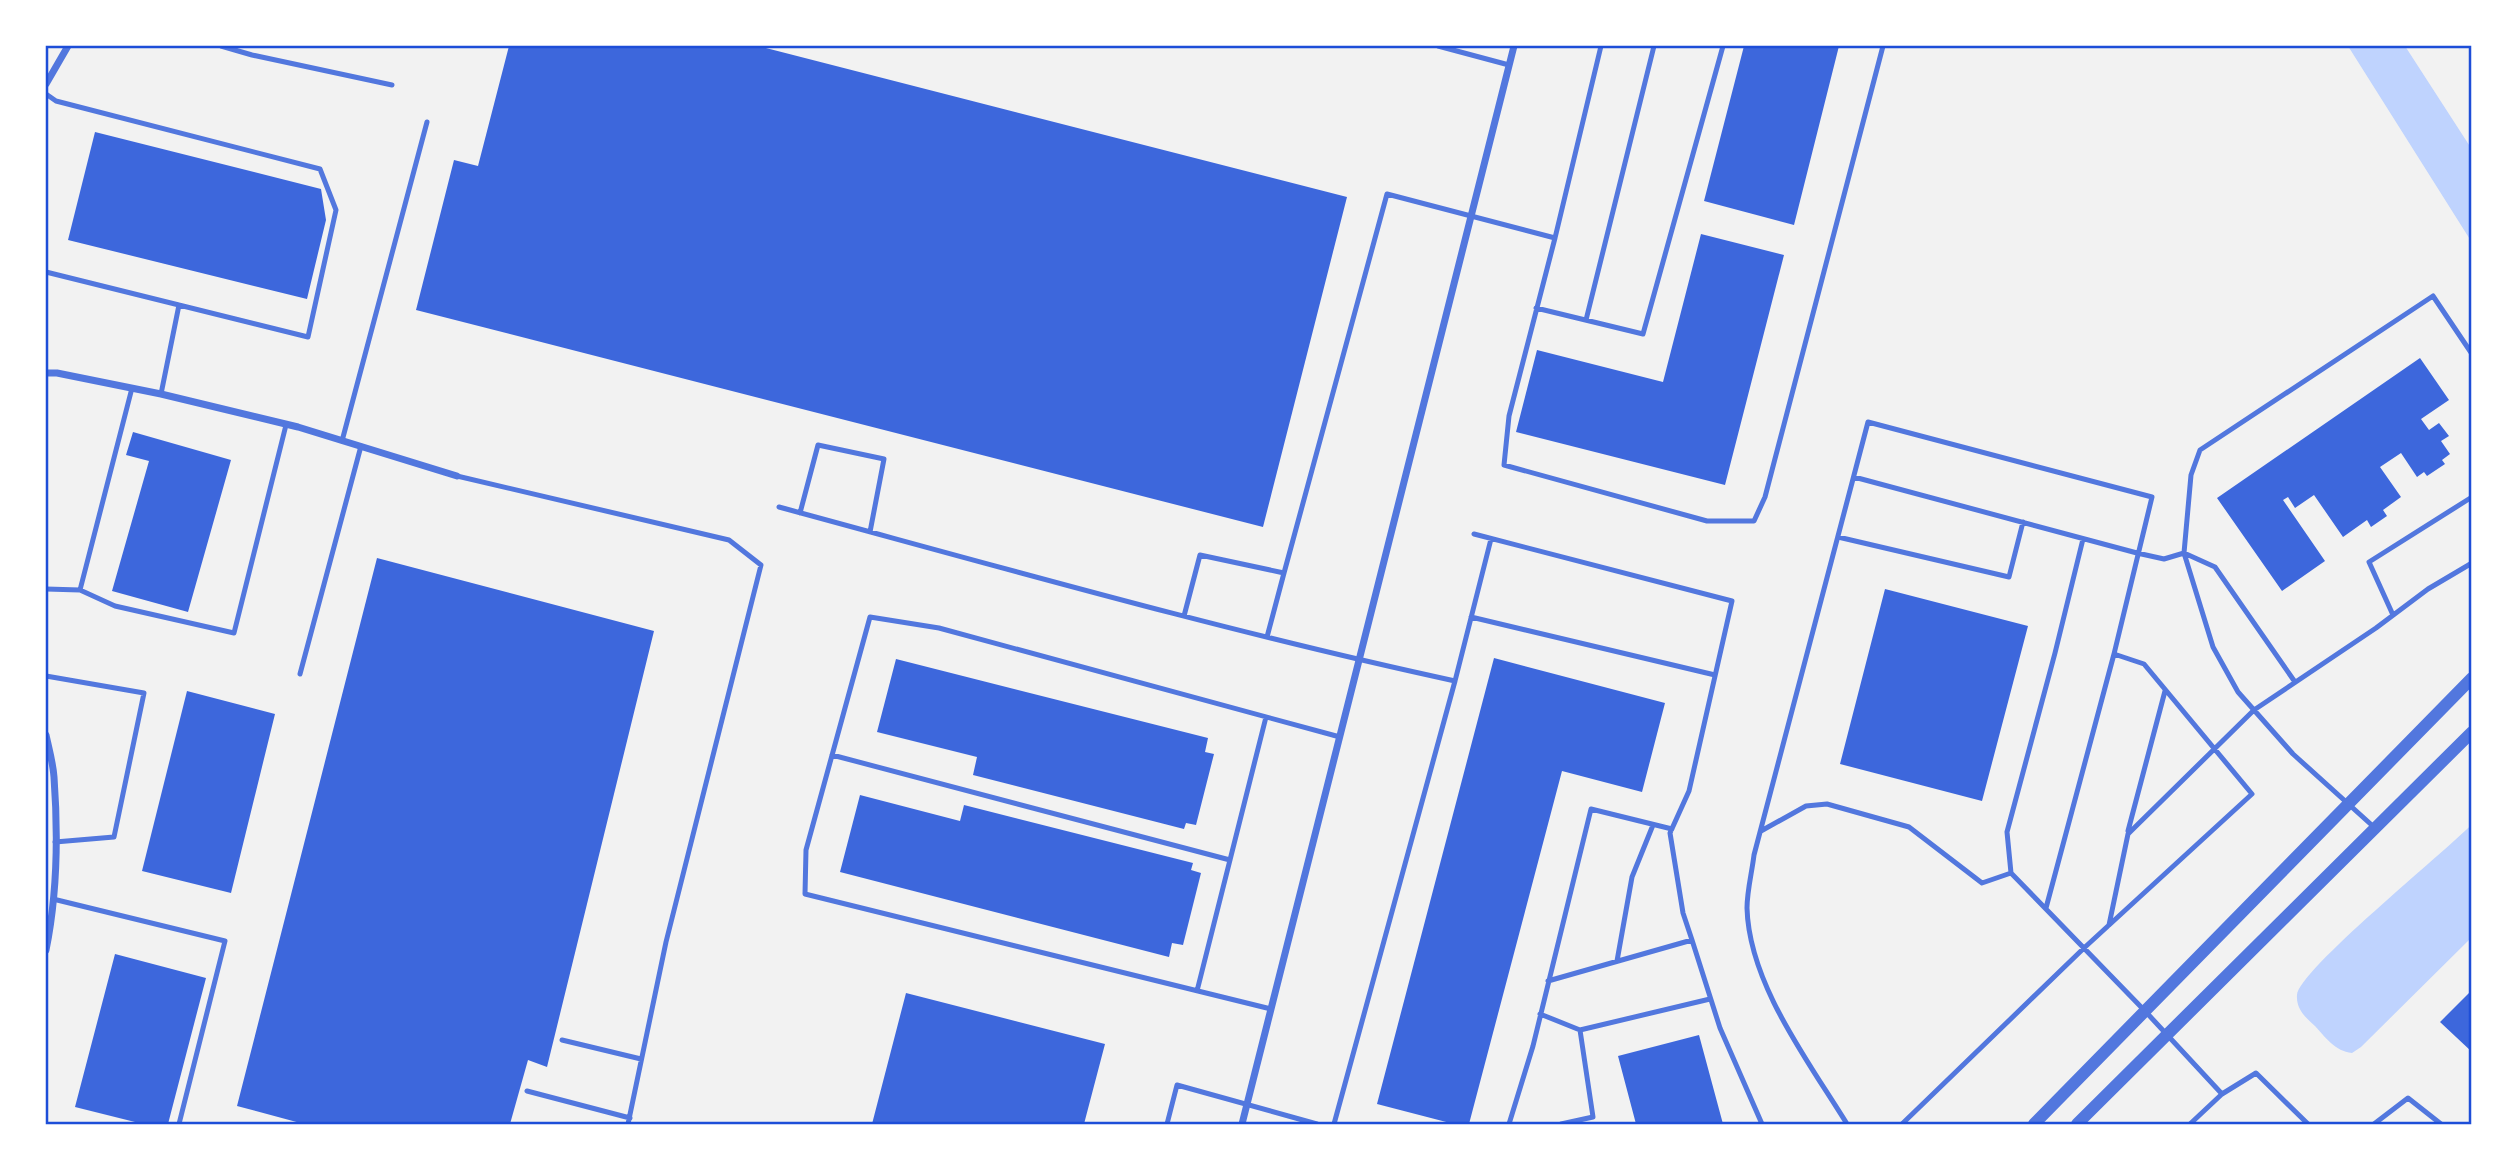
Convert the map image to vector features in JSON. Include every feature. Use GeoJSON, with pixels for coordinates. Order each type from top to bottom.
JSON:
{"type":"FeatureCollection","features":[{"type":"Feature","properties":{"kind":"street"},"geometry":{"type":"LineString","coordinates":[[46,83],[68,46]]}},
{"type":"Feature","properties":{"kind":"street"},"geometry":{"type":"LineString","coordinates":[[1242,1125],[1514,46]]}},
{"type":"Feature","properties":{"kind":"street"},"geometry":{"type":"LineString","coordinates":[[46,373],[161,394],[286,425],[457,476]]}},
{"type":"Feature","properties":{"kind":"street"},"geometry":{"type":"LineString","coordinates":[[2034,1125],[2472,678]]}},
{"type":"Feature","properties":{"kind":"street"},"geometry":{"type":"LineString","coordinates":[[2077,1125],[2472,732]]}},
{"type":"Feature","properties":{"kind":"street"},"geometry":{"type":"LineString","coordinates":[[46,735],[54,775],[55,842],[50,876],[53,899],[46,950]]}},
{"type":"Feature","properties":{"kind":"lane"},"geometry":{"type":"LineString","coordinates":[[221,46],[393,85]]}},
{"type":"Feature","properties":{"kind":"lane"},"geometry":{"type":"LineString","coordinates":[[1438,46],[1509,65]]}},
{"type":"Feature","properties":{"kind":"lane"},"geometry":{"type":"LineString","coordinates":[[1601,46],[1509,416],[1504,465],[1707,521],[1754,521],[1765,497],[1883,46]]}},
{"type":"Feature","properties":{"kind":"lane"},"geometry":{"type":"LineString","coordinates":[[1586,320],[1654,46]]}},
{"type":"Feature","properties":{"kind":"lane"},"geometry":{"type":"LineString","coordinates":[[1536,307],[1643,334],[1723,46]]}},
{"type":"Feature","properties":{"kind":"lane"},"geometry":{"type":"LineString","coordinates":[[46,94],[56,101],[320,169],[336,210],[308,337],[46,272]]}},
{"type":"Feature","properties":{"kind":"lane"},"geometry":{"type":"LineString","coordinates":[[342,441],[427,122]]}},
{"type":"Feature","properties":{"kind":"lane"},"geometry":{"type":"LineString","coordinates":[[1267,637],[1387,194],[1555,238]]}},
{"type":"Feature","properties":{"kind":"lane"},"geometry":{"type":"LineString","coordinates":[[2375,828],[2293,754],[2238,692],[2213,647],[2184,553],[2191,475],[2200,450],[2433,296],[2472,354]]}},
{"type":"Feature","properties":{"kind":"lane"},"geometry":{"type":"LineString","coordinates":[[161,394],[179,305]]}},
{"type":"Feature","properties":{"kind":"lane"},"geometry":{"type":"LineString","coordinates":[[80,590],[132,388]]}},
{"type":"Feature","properties":{"kind":"lane"},"geometry":{"type":"LineString","coordinates":[[1847,1125],[1774,1005],[1756,960],[1747,908],[1754,855],[1868,422],[2152,497],[2114,654],[2046,908]]}},
{"type":"Feature","properties":{"kind":"lane"},"geometry":{"type":"LineString","coordinates":[[46,589],[80,590],[114,606],[234,633],[286,425]]}},
{"type":"Feature","properties":{"kind":"lane"},"geometry":{"type":"LineString","coordinates":[[800,513],[818,445],[884,459],[870,532]]}},
{"type":"Feature","properties":{"kind":"lane"},"geometry":{"type":"LineString","coordinates":[[300,674],[361,446]]}},
{"type":"Feature","properties":{"kind":"lane"},"geometry":{"type":"LineString","coordinates":[[457,476],[729,540],[761,565],[666,942],[629,1121],[527,1091]]}},
{"type":"Feature","properties":{"kind":"lane"},"geometry":{"type":"LineString","coordinates":[[1854,477],[2137,553],[2164,559],[2184,553],[2215,567],[2295,682]]}},
{"type":"Feature","properties":{"kind":"lane"},"geometry":{"type":"LineString","coordinates":[[2393,615],[2368,562],[2472,498]]}},
{"type":"Feature","properties":{"kind":"lane"},"geometry":{"type":"LineString","coordinates":[[779,507],[1184,616],[1455,681]]}},
{"type":"Feature","properties":{"kind":"lane"},"geometry":{"type":"LineString","coordinates":[[1838,537],[2009,577],[2023,522]]}},
{"type":"Feature","properties":{"kind":"lane"},"geometry":{"type":"LineString","coordinates":[[1474,534],[1732,601],[1689,791],[1670,833],[1683,913],[1710,999],[1762,1125]]}},
{"type":"Feature","properties":{"kind":"lane"},"geometry":{"type":"LineString","coordinates":[[1334,1125],[1491,539]]}},
{"type":"Feature","properties":{"kind":"lane"},"geometry":{"type":"LineString","coordinates":[[2083,539],[2007,832],[2011,873],[2222,1094]]}},
{"type":"Feature","properties":{"kind":"lane"},"geometry":{"type":"LineString","coordinates":[[1184,616],[1200,555],[1284,573]]}},
{"type":"Feature","properties":{"kind":"lane"},"geometry":{"type":"LineString","coordinates":[[2128,834],[2254,710],[2428,589],[2472,563]]}},
{"type":"Feature","properties":{"kind":"lane"},"geometry":{"type":"LineString","coordinates":[[1271,1009],[805,894],[806,850],[870,617],[939,628],[1339,737]]}},
{"type":"Feature","properties":{"kind":"lane"},"geometry":{"type":"LineString","coordinates":[[1471,617],[1714,675]]}},
{"type":"Feature","properties":{"kind":"lane"},"geometry":{"type":"LineString","coordinates":[[1902,1125],[2084,948],[2252,794],[2144,664],[2114,654]]}},
{"type":"Feature","properties":{"kind":"lane"},"geometry":{"type":"LineString","coordinates":[[46,676],[144,693],[114,836],[55,842]]}},
{"type":"Feature","properties":{"kind":"lane"},"geometry":{"type":"LineString","coordinates":[[2109,926],[2128,834],[2165,691]]}},
{"type":"Feature","properties":{"kind":"lane"},"geometry":{"type":"LineString","coordinates":[[1197,991],[1266,717]]}},
{"type":"Feature","properties":{"kind":"lane"},"geometry":{"type":"LineString","coordinates":[[832,755],[1230,860]]}},
{"type":"Feature","properties":{"kind":"lane"},"geometry":{"type":"LineString","coordinates":[[1760,831],[1806,806],[1827,804],[1909,827],[1982,883],[2011,873]]}},
{"type":"Feature","properties":{"kind":"lane"},"geometry":{"type":"LineString","coordinates":[[1509,1125],[1533,1046],[1591,809],[1672,830]]}},
{"type":"Feature","properties":{"kind":"lane"},"geometry":{"type":"LineString","coordinates":[[1617,961],[1632,877],[1653,825]]}},
{"type":"Feature","properties":{"kind":"lane"},"geometry":{"type":"LineString","coordinates":[[53,899],[225,941],[179,1125]]}},
{"type":"Feature","properties":{"kind":"lane"},"geometry":{"type":"LineString","coordinates":[[1548,981],[1692,940]]}},
{"type":"Feature","properties":{"kind":"lane"},"geometry":{"type":"LineString","coordinates":[[1541,1014],[1580,1030],[1710,999]]}},
{"type":"Feature","properties":{"kind":"lane"},"geometry":{"type":"LineString","coordinates":[[1561,1125],[1593,1117],[1580,1030]]}},
{"type":"Feature","properties":{"kind":"lane"},"geometry":{"type":"LineString","coordinates":[[562,1040],[642,1059]]}},
{"type":"Feature","properties":{"kind":"lane"},"geometry":{"type":"LineString","coordinates":[[2190,1125],[2222,1094],[2256,1073],[2308,1125]]}},
{"type":"Feature","properties":{"kind":"lane"},"geometry":{"type":"LineString","coordinates":[[1167,1125],[1177,1085],[1317,1125]]}},
{"type":"Feature","properties":{"kind":"lane"},"geometry":{"type":"LineString","coordinates":[[2374,1125],[2409,1098],[2441,1125]]}},
{"type":"Feature","properties":{"kind":"water"},"geometry":{"type":"Polygon","coordinates":[[[2348,46],[2405,46],[2471,148],[2471,241],[2348,46]]]}},
{"type":"Feature","properties":{"kind":"water"},"geometry":{"type":"Polygon","coordinates":[[[2471,825],[2471,938],[2361,1047],[2352,1053],[2336,1047],[2300,1009],[2297,995],[2304,982],[2346,938],[2471,825]]]}},
{"type":"Feature","properties":{"kind":"building"},"geometry":{"type":"Polygon","coordinates":[[[509,46],[758,46],[1347,197],[1263,527],[416,310],[454,160],[478,166],[509,46]]]}},
{"type":"Feature","properties":{"kind":"building"},"geometry":{"type":"Polygon","coordinates":[[[1744,46],[1839,46],[1794,225],[1704,201],[1744,46]]]}},
{"type":"Feature","properties":{"kind":"building"},"geometry":{"type":"Polygon","coordinates":[[[95,132],[321,189],[326,220],[307,299],[68,240],[95,132]]]}},
{"type":"Feature","properties":{"kind":"building"},"geometry":{"type":"Polygon","coordinates":[[[1701,234],[1784,255],[1725,485],[1516,432],[1537,350],[1663,382],[1701,234]]]}},
{"type":"Feature","properties":{"kind":"building"},"geometry":{"type":"Polygon","coordinates":[[[2420,358],[2449,400],[2421,419],[2429,430],[2439,423],[2449,436],[2441,441],[2450,454],[2442,460],[2445,464],[2427,476],[2424,472],[2417,477],[2401,453],[2380,467],[2401,497],[2383,510],[2387,516],[2371,527],[2367,520],[2343,537],[2314,495],[2295,508],[2288,497],[2283,500],[2325,561],[2282,591],[2217,498],[2420,358]]]}},
{"type":"Feature","properties":{"kind":"building"},"geometry":{"type":"Polygon","coordinates":[[[133,432],[231,460],[188,612],[112,591],[149,461],[126,455],[133,432]]]}},
{"type":"Feature","properties":{"kind":"building"},"geometry":{"type":"Polygon","coordinates":[[[377,558],[654,631],[547,1067],[528,1060],[510,1124],[304,1124],[237,1106],[377,558]]]}},
{"type":"Feature","properties":{"kind":"building"},"geometry":{"type":"Polygon","coordinates":[[[1885,589],[2028,626],[1982,801],[1840,764],[1885,589]]]}},
{"type":"Feature","properties":{"kind":"building"},"geometry":{"type":"Polygon","coordinates":[[[1494,658],[1665,703],[1642,792],[1562,771],[1469,1124],[1454,1124],[1377,1104],[1494,658]]]}},
{"type":"Feature","properties":{"kind":"building"},"geometry":{"type":"Polygon","coordinates":[[[896,659],[1208,738],[1205,752],[1214,754],[1196,825],[1186,823],[1184,829],[973,775],[977,757],[877,732],[896,659]]]}},
{"type":"Feature","properties":{"kind":"building"},"geometry":{"type":"Polygon","coordinates":[[[187,691],[275,714],[231,893],[142,871],[187,691]]]}},
{"type":"Feature","properties":{"kind":"building"},"geometry":{"type":"Polygon","coordinates":[[[860,795],[960,821],[964,805],[1193,863],[1191,870],[1201,873],[1183,945],[1172,943],[1169,957],[840,872],[860,795]]]}},
{"type":"Feature","properties":{"kind":"building"},"geometry":{"type":"Polygon","coordinates":[[[115,954],[206,978],[168,1124],[143,1124],[75,1107],[115,954]]]}},
{"type":"Feature","properties":{"kind":"building"},"geometry":{"type":"Polygon","coordinates":[[[2472,990],[2472,1052],[2440,1022],[2472,990]]]}},
{"type":"Feature","properties":{"kind":"building"},"geometry":{"type":"Polygon","coordinates":[[[906,993],[1105,1044],[1084,1124],[872,1124],[906,993]]]}},
{"type":"Feature","properties":{"kind":"building"},"geometry":{"type":"Polygon","coordinates":[[[1699,1035],[1723,1124],[1636,1124],[1618,1056],[1699,1035]]]}}]}
